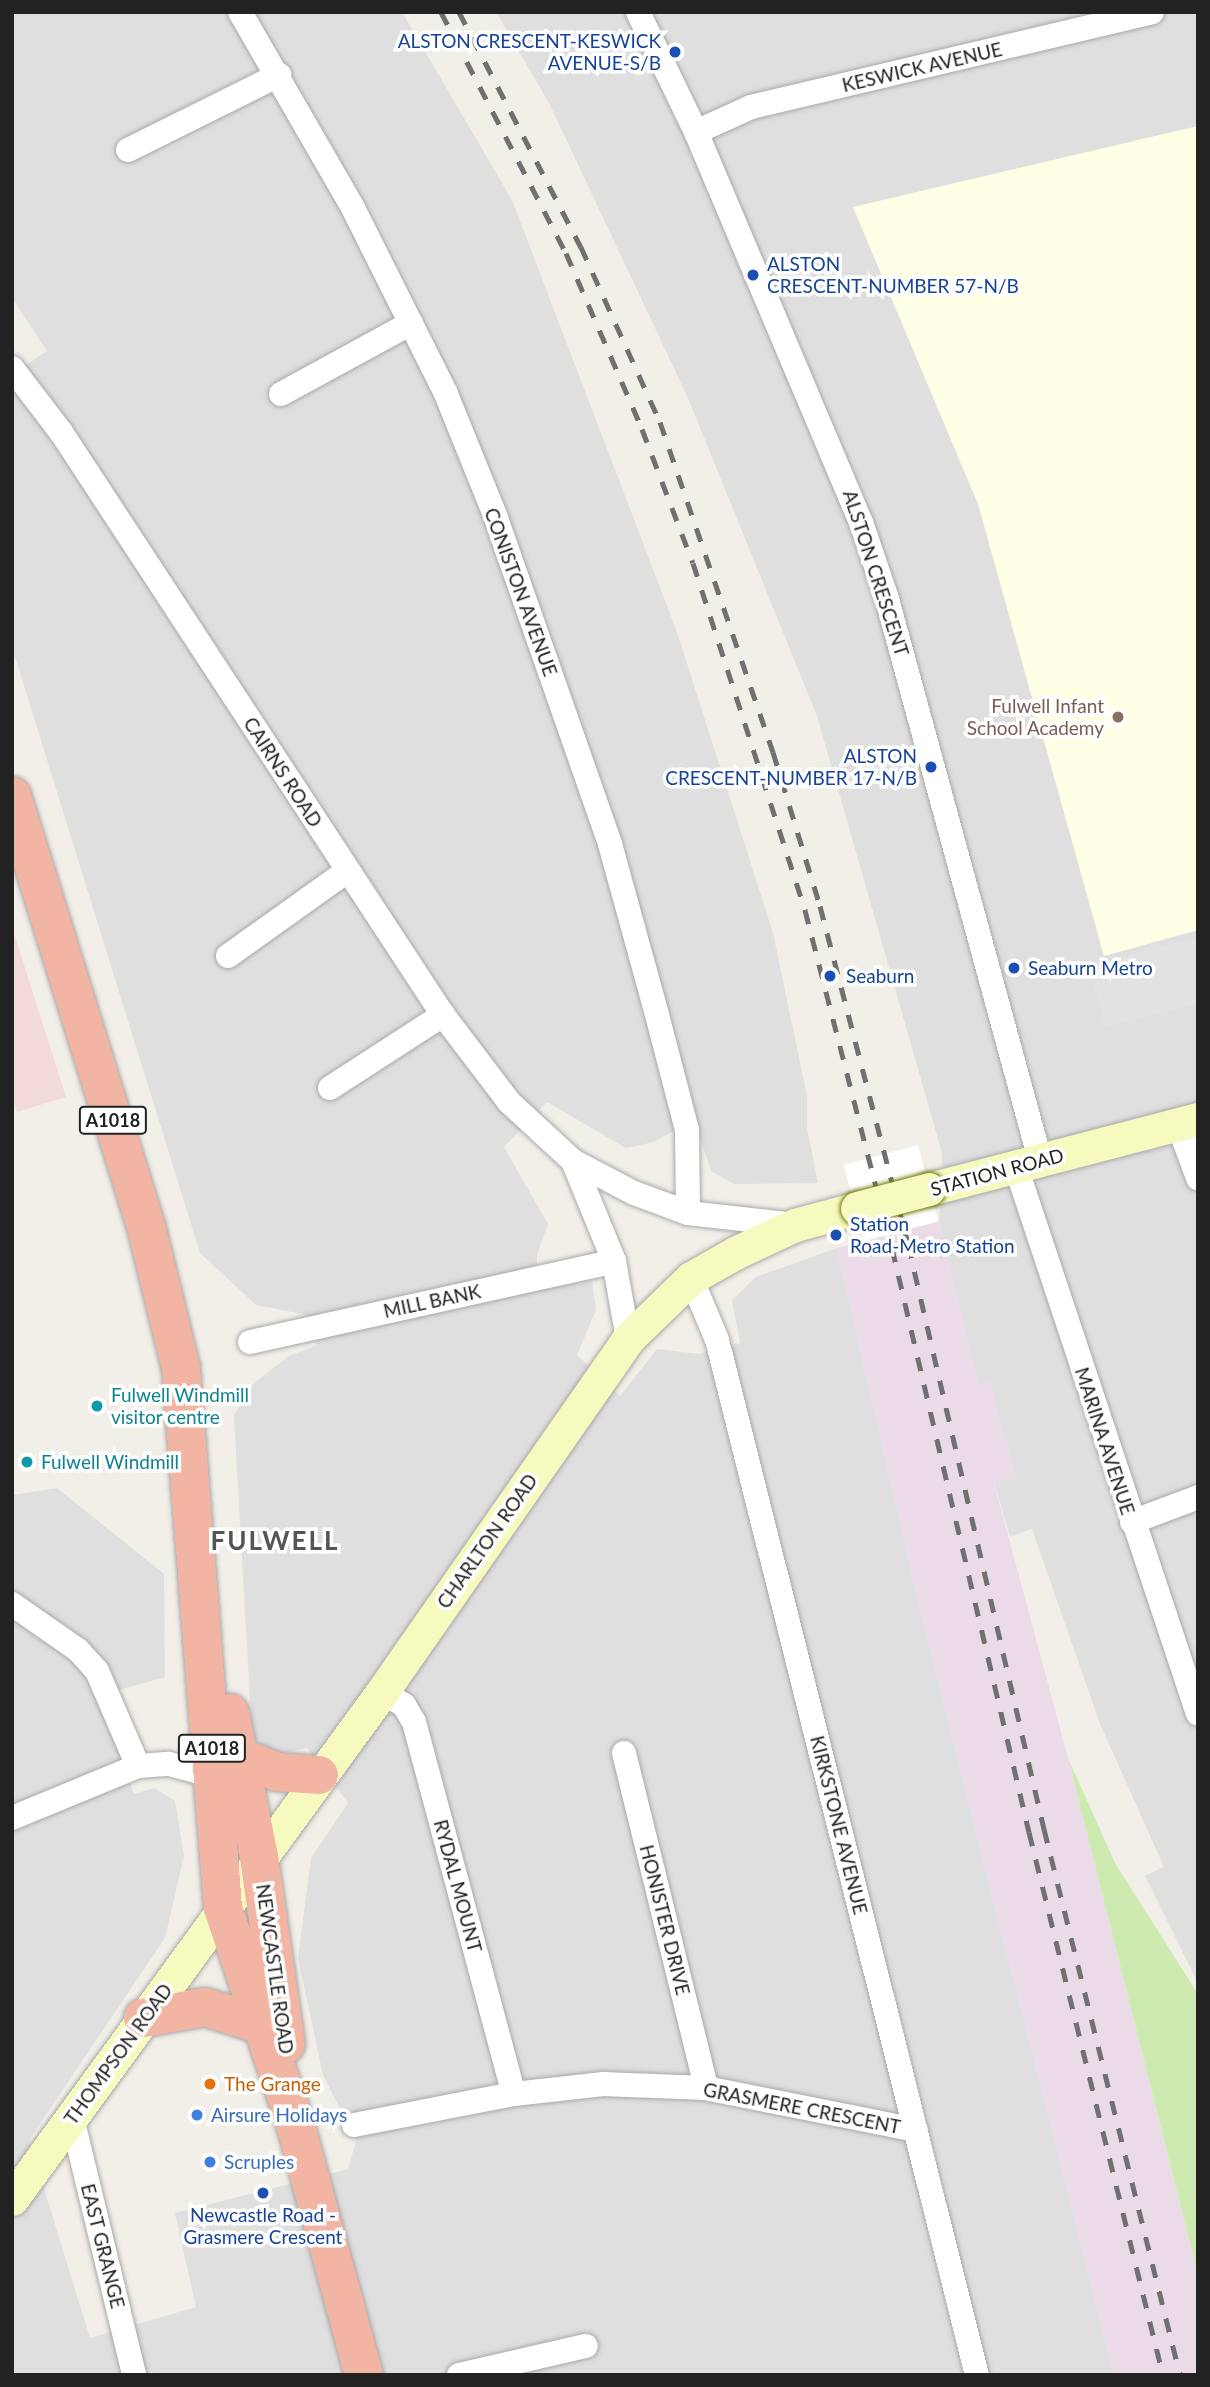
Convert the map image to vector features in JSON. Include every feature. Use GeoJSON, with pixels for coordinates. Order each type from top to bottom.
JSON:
{"type":"FeatureCollection","features":[{"type":"Feature","properties":{"kind":"highway","name":"A1018"},"geometry":{"type":"LineString","coordinates":[[12,796],[147,1230],[181,1368],[201,1589],[226,1766],[223,1908]]}},
{"type":"Feature","properties":{"kind":"highway","name":"A1018"},"geometry":{"type":"LineString","coordinates":[[226,1766],[259,1857]]}},
{"type":"Feature","properties":{"kind":"highway"},"geometry":{"type":"LineString","coordinates":[[226,1766],[319,1775]]}},
{"type":"Feature","properties":{"kind":"highway","name":"NEWCASTLE ROAD"},"geometry":{"type":"LineString","coordinates":[[259,1857],[295,2123]]}},
{"type":"Feature","properties":{"kind":"highway","name":"NEWCASTLE ROAD"},"geometry":{"type":"LineString","coordinates":[[223,1908],[295,2123],[364,2375]]}},
{"type":"Feature","properties":{"kind":"highway"},"geometry":{"type":"LineString","coordinates":[[143,2018],[205,2007],[262,2025]]}},
{"type":"Feature","properties":{"kind":"main road","name":"STATION ROAD"},"geometry":{"type":"LineString","coordinates":[[795,1225],[1188,1121]]}},
{"type":"Feature","properties":{"kind":"main road","name":"CHARLTON ROAD"},"geometry":{"type":"LineString","coordinates":[[223,1908],[382,1692],[628,1339],[691,1278],[795,1225]]}},
{"type":"Feature","properties":{"kind":"main road","name":"THOMPSON ROAD"},"geometry":{"type":"LineString","coordinates":[[12,2199],[223,1908]]}},
{"type":"Feature","properties":{"kind":"street","name":"CONISTON AVENUE"},"geometry":{"type":"LineString","coordinates":[[240,12],[278,75],[411,323],[446,394],[496,518],[610,844],[687,1129],[688,1213]]}},
{"type":"Feature","properties":{"kind":"street","name":"ALSTON CRESCENT"},"geometry":{"type":"LineString","coordinates":[[638,12],[695,132],[826,431],[887,598],[1028,1163]]}},
{"type":"Feature","properties":{"kind":"street","name":"KESWICK AVENUE"},"geometry":{"type":"LineString","coordinates":[[695,132],[751,107],[1152,12]]}},
{"type":"Feature","properties":{"kind":"street"},"geometry":{"type":"LineString","coordinates":[[128,150],[278,75]]}},
{"type":"Feature","properties":{"kind":"street"},"geometry":{"type":"LineString","coordinates":[[281,394],[411,323]]}},
{"type":"Feature","properties":{"kind":"street","name":"CAIRNS ROAD"},"geometry":{"type":"LineString","coordinates":[[12,368],[61,432],[443,1015],[509,1102],[573,1161],[634,1194],[688,1213],[795,1225]]}},
{"type":"Feature","properties":{"kind":"street"},"geometry":{"type":"LineString","coordinates":[[228,956],[347,871]]}},
{"type":"Feature","properties":{"kind":"street"},"geometry":{"type":"LineString","coordinates":[[330,1088],[443,1015]]}},
{"type":"Feature","properties":{"kind":"street"},"geometry":{"type":"LineString","coordinates":[[1188,1121],[1198,1178]]}},
{"type":"Feature","properties":{"kind":"street","name":"CAIRNS ROAD"},"geometry":{"type":"LineString","coordinates":[[573,1161],[614,1261],[628,1339]]}},
{"type":"Feature","properties":{"kind":"street","name":"MARINA AVENUE"},"geometry":{"type":"LineString","coordinates":[[1028,1163],[1132,1522],[1196,1703]]}},
{"type":"Feature","properties":{"kind":"street","name":"MILL BANK"},"geometry":{"type":"LineString","coordinates":[[250,1342],[614,1261]]}},
{"type":"Feature","properties":{"kind":"street","name":"KIRKSTONE AVENUE"},"geometry":{"type":"LineString","coordinates":[[691,1278],[717,1340],[977,2375]]}},
{"type":"Feature","properties":{"kind":"street"},"geometry":{"type":"LineString","coordinates":[[1132,1522],[1198,1497]]}},
{"type":"Feature","properties":{"kind":"street"},"geometry":{"type":"LineString","coordinates":[[12,1604],[78,1650],[97,1671],[138,1766]]}},
{"type":"Feature","properties":{"kind":"street","name":"RYDAL MOUNT"},"geometry":{"type":"LineString","coordinates":[[382,1692],[404,1705],[414,1722],[514,2094]]}},
{"type":"Feature","properties":{"kind":"street","name":"HONISTER DRIVE"},"geometry":{"type":"LineString","coordinates":[[624,1753],[706,2088]]}},
{"type":"Feature","properties":{"kind":"street"},"geometry":{"type":"LineString","coordinates":[[12,1818],[138,1766],[226,1766]]}},
{"type":"Feature","properties":{"kind":"street","name":"GRASMERE CRESCENT"},"geometry":{"type":"LineString","coordinates":[[354,2125],[514,2094],[603,2084],[706,2088],[916,2130]]}},
{"type":"Feature","properties":{"kind":"street","name":"EAST GRANGE"},"geometry":{"type":"LineString","coordinates":[[72,2118],[134,2375]]}},
{"type":"Feature","properties":{"kind":"street"},"geometry":{"type":"LineString","coordinates":[[459,2375],[586,2346]]}},
{"type":"Feature","properties":{"kind":"shaded area"},"geometry":{"type":"Polygon","coordinates":[[[12,12],[402,12],[512,200],[677,632],[773,933],[807,1096],[807,1128],[818,1183],[734,1184],[712,1172],[693,1120],[654,1142],[626,1148],[547,1102],[504,1147],[548,1224],[537,1255],[537,1289],[592,1281],[596,1310],[577,1355],[620,1396],[657,1349],[699,1354],[740,1343],[732,1300],[756,1277],[837,1248],[923,1621],[1114,2375],[12,2375],[12,1495],[57,1488],[164,1574],[165,1677],[98,1696],[134,1794],[154,1788],[175,1801],[184,1856],[165,1938],[29,2140],[90,2338],[196,2307],[175,2213],[348,2169],[356,2141],[323,2075],[298,1958],[311,1858],[348,1803],[307,1748],[274,1755],[252,1735],[234,1415],[254,1383],[289,1356],[317,1345],[307,1315],[256,1305],[200,1253],[12,647],[12,374],[47,351],[12,298],[12,12]]]}},
{"type":"Feature","properties":{"kind":"shaded area"},"geometry":{"type":"Polygon","coordinates":[[[496,12],[1198,12],[1198,1983],[1145,1876],[1164,1867],[1100,1724],[1032,1529],[1010,1537],[994,1482],[1015,1475],[989,1382],[978,1385],[939,1221],[942,1153],[817,716],[688,398],[549,103],[496,12]]]}},
{"type":"Feature","properties":{"kind":"shaded area","name":"Fulwell Infant School Academy"},"geometry":{"type":"Polygon","coordinates":[[[1198,126],[1198,930],[1104,956],[978,504],[853,207],[1198,126]]]}},
{"type":"Feature","properties":{"kind":"shaded area"},"geometry":{"type":"Polygon","coordinates":[[[12,927],[66,1097],[17,1112],[12,1097],[12,927]]]}},
{"type":"Feature","properties":{"kind":"shaded area"},"geometry":{"type":"Polygon","coordinates":[[[1198,937],[1198,1003],[1105,1027],[1089,966],[1198,937]]]}},
{"type":"Feature","properties":{"kind":"shaded area"},"geometry":{"type":"Polygon","coordinates":[[[939,1221],[978,1385],[989,1381],[1015,1475],[994,1483],[1068,1758],[1198,2275],[1198,2375],[1114,2375],[923,1621],[837,1248],[939,1221]]]}},
{"type":"Feature","properties":{"kind":"green space"},"geometry":{"type":"Polygon","coordinates":[[[1068,1758],[1115,1863],[1198,1994],[1198,2275],[1068,1758]]]}},
{"type":"Feature","properties":{"kind":"pier"},"geometry":{"type":"Polygon","coordinates":[[[918,1145],[938,1221],[864,1241],[844,1165],[918,1145]]]}},
{"type":"Feature","properties":{"kind":"railway"},"geometry":{"type":"LineString","coordinates":[[441,12],[566,253],[642,429],[693,563],[805,910],[892,1248],[1029,1832],[1163,2375]]}},
{"type":"Feature","properties":{"kind":"railway"},"geometry":{"type":"LineString","coordinates":[[459,12],[581,247],[660,422],[773,752],[820,906],[908,1244],[1044,1829],[1180,2375]]}},
{"type":"Feature","properties":{"kind":"place","name":"ALSTON CRESCENT-KESWICK AVENUE-S/B"},"geometry":{"type":"Point","coordinates":[675,52]}},
{"type":"Feature","properties":{"kind":"place","name":"ALSTON CRESCENT-NUMBER 57-N/B"},"geometry":{"type":"Point","coordinates":[753,275]}},
{"type":"Feature","properties":{"kind":"place","name":"Fulwell Infant School Academy"},"geometry":{"type":"Point","coordinates":[1118,717]}},
{"type":"Feature","properties":{"kind":"place","name":"ALSTON CRESCENT-NUMBER 17-N/B"},"geometry":{"type":"Point","coordinates":[931,767]}},
{"type":"Feature","properties":{"kind":"place","name":"Seaburn Metro"},"geometry":{"type":"Point","coordinates":[1014,968]}},
{"type":"Feature","properties":{"kind":"place","name":"Seaburn"},"geometry":{"type":"Point","coordinates":[830,976]}},
{"type":"Feature","properties":{"kind":"place","name":"Station Road-Metro Station"},"geometry":{"type":"Point","coordinates":[836,1235]}},
{"type":"Feature","properties":{"kind":"place","name":"Fulwell Windmill visitor centre"},"geometry":{"type":"Point","coordinates":[97,1406]}},
{"type":"Feature","properties":{"kind":"place","name":"Fulwell Windmill"},"geometry":{"type":"Point","coordinates":[27,1462]}},
{"type":"Feature","properties":{"kind":"place","name":"The Grange"},"geometry":{"type":"Point","coordinates":[210,2084]}},
{"type":"Feature","properties":{"kind":"place","name":"Airsure Holidays"},"geometry":{"type":"Point","coordinates":[197,2115]}},
{"type":"Feature","properties":{"kind":"place","name":"Scruples"},"geometry":{"type":"Point","coordinates":[210,2162]}},
{"type":"Feature","properties":{"kind":"place","name":"Newcastle Road - Grasmere Crescent"},"geometry":{"type":"Point","coordinates":[263,2193]}},
{"type":"Feature","properties":{"kind":"district","name":"FULWELL"},"geometry":{"type":"Point","coordinates":[275,1541]}}]}
